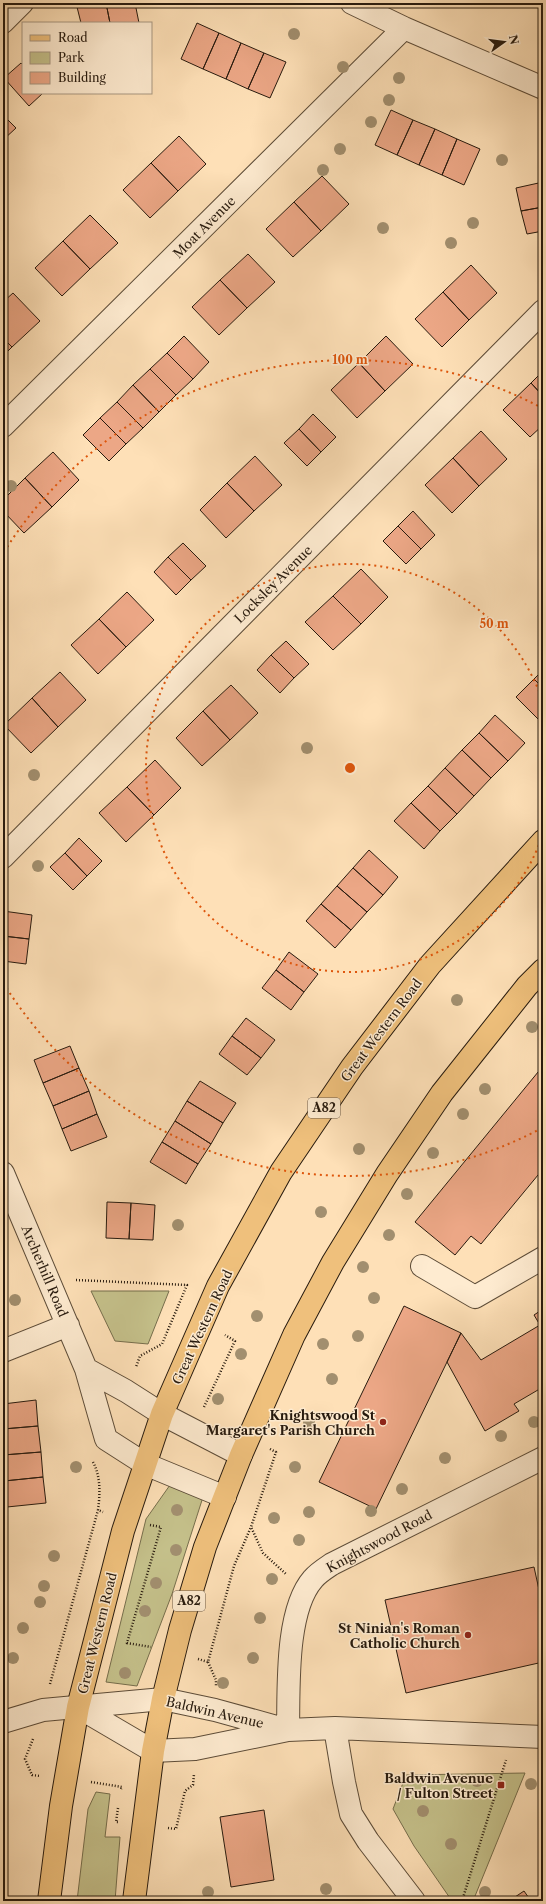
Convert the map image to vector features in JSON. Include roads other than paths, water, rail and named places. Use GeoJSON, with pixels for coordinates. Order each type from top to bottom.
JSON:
{"type":"FeatureCollection","features":[{"type":"Feature","properties":{"kind":"main road","name":"Great Western Road"},"geometry":{"type":"LineString","coordinates":[[49,1901],[66,1778],[78,1707],[123,1531],[162,1414],[218,1286],[281,1172],[352,1067],[426,971],[543,841]]}},
{"type":"Feature","properties":{"kind":"main road","name":"A82"},"geometry":{"type":"LineString","coordinates":[[134,1901],[153,1751],[163,1699],[180,1630],[205,1547],[241,1455],[294,1335],[333,1262],[387,1174],[442,1093],[527,986],[543,970]]}},
{"type":"Feature","properties":{"kind":"street"},"geometry":{"type":"LineString","coordinates":[[3,22],[22,3]]}},
{"type":"Feature","properties":{"kind":"street"},"geometry":{"type":"LineString","coordinates":[[352,3],[404,28],[543,88]]}},
{"type":"Feature","properties":{"kind":"street","name":"Moat Avenue"},"geometry":{"type":"LineString","coordinates":[[3,426],[404,28]]}},
{"type":"Feature","properties":{"kind":"street","name":"Locksley Avenue"},"geometry":{"type":"LineString","coordinates":[[3,857],[543,311]]}},
{"type":"Feature","properties":{"kind":"street","name":"Archerhill Road"},"geometry":{"type":"LineString","coordinates":[[3,1173],[86,1369],[106,1439],[145,1464],[225,1497]]}},
{"type":"Feature","properties":{"kind":"street"},"geometry":{"type":"LineString","coordinates":[[422,1266],[475,1297],[543,1258]]}},
{"type":"Feature","properties":{"kind":"street"},"geometry":{"type":"LineString","coordinates":[[3,1351],[68,1324]]}},
{"type":"Feature","properties":{"kind":"street"},"geometry":{"type":"LineString","coordinates":[[86,1369],[126,1390],[162,1414],[241,1455]]}},
{"type":"Feature","properties":{"kind":"street","name":"Knightswood Road"},"geometry":{"type":"LineString","coordinates":[[288,1730],[289,1653],[295,1618],[302,1599],[313,1579],[332,1564],[543,1458]]}},
{"type":"Feature","properties":{"kind":"street","name":"Baldwin Avenue"},"geometry":{"type":"LineString","coordinates":[[78,1707],[163,1699],[215,1710],[288,1730]]}},
{"type":"Feature","properties":{"kind":"street"},"geometry":{"type":"LineString","coordinates":[[3,1722],[43,1710],[78,1707],[153,1751]]}},
{"type":"Feature","properties":{"kind":"street"},"geometry":{"type":"LineString","coordinates":[[335,1728],[351,1814],[368,1841],[414,1901]]}},
{"type":"Feature","properties":{"kind":"street","name":"Baldwin Avenue"},"geometry":{"type":"LineString","coordinates":[[153,1751],[195,1749],[288,1730],[335,1728],[543,1737]]}},
{"type":"Feature","properties":{"kind":"place","name":"Knightswood St Margaret's Parish Church"},"geometry":{"type":"Point","coordinates":[383,1422]}},
{"type":"Feature","properties":{"kind":"place","name":"St Ninian's Roman Catholic Church"},"geometry":{"type":"Point","coordinates":[468,1635]}},
{"type":"Feature","properties":{"kind":"place","name":"Baldwin Avenue / Fulton Street"},"geometry":{"type":"Point","coordinates":[501,1785]}}]}
